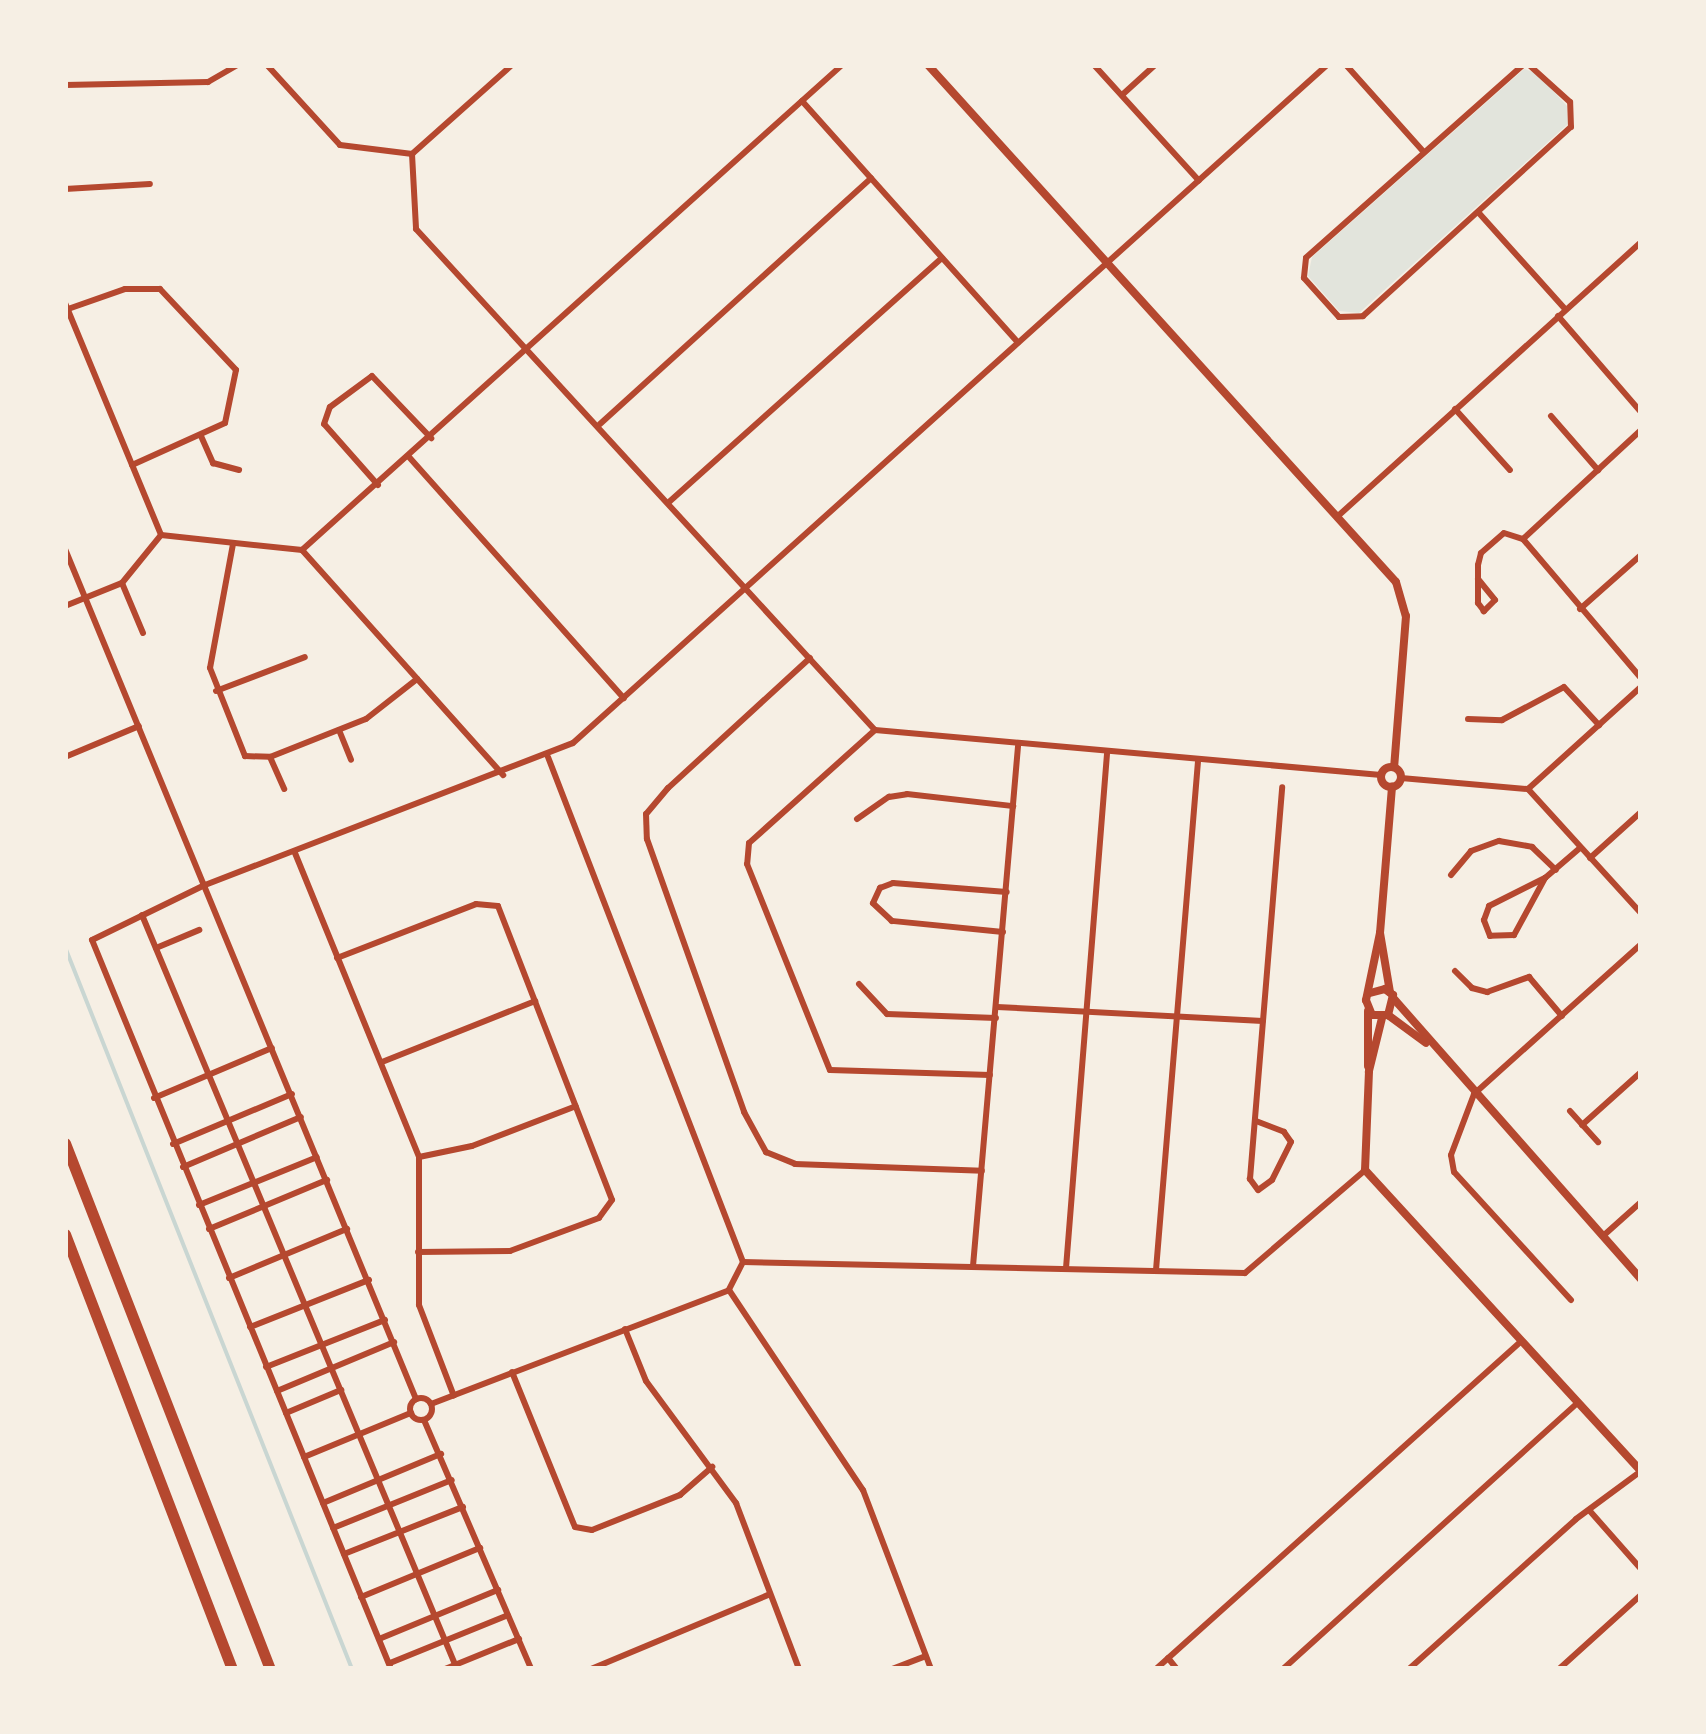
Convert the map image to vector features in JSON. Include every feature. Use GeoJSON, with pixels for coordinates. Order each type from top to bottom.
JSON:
{"type":"FeatureCollection","features":[{"type":"Feature","properties":{"kind":"highway"},"geometry":{"type":"LineString","coordinates":[[65,1143],[270,1669]]}},
{"type":"Feature","properties":{"kind":"highway"},"geometry":{"type":"LineString","coordinates":[[65,1234],[232,1669]]}},
{"type":"Feature","properties":{"kind":"street"},"geometry":{"type":"LineString","coordinates":[[65,85],[208,82],[237,65]]}},
{"type":"Feature","properties":{"kind":"street"},"geometry":{"type":"LineString","coordinates":[[267,65],[340,146],[412,154],[512,65]]}},
{"type":"Feature","properties":{"kind":"street"},"geometry":{"type":"LineString","coordinates":[[302,550],[409,458],[842,65]]}},
{"type":"Feature","properties":{"kind":"street"},"geometry":{"type":"LineString","coordinates":[[928,65],[1390,574],[1405,601],[1394,767],[1401,778]]}},
{"type":"Feature","properties":{"kind":"street"},"geometry":{"type":"LineString","coordinates":[[1094,65],[1199,181]]}},
{"type":"Feature","properties":{"kind":"street"},"geometry":{"type":"LineString","coordinates":[[1122,95],[1155,65]]}},
{"type":"Feature","properties":{"kind":"street"},"geometry":{"type":"LineString","coordinates":[[1310,65],[1318,74]]}},
{"type":"Feature","properties":{"kind":"street"},"geometry":{"type":"LineString","coordinates":[[508,1615],[390,1666],[91,946],[100,932],[204,885],[548,757],[624,698],[1327,65]]}},
{"type":"Feature","properties":{"kind":"street"},"geometry":{"type":"LineString","coordinates":[[1346,65],[1423,151]]}},
{"type":"Feature","properties":{"kind":"street"},"geometry":{"type":"LineString","coordinates":[[1526,65],[1570,102],[1574,122],[1478,212],[1363,316],[1336,314],[1304,278],[1306,258],[1423,151],[1526,65]]}},
{"type":"Feature","properties":{"kind":"street"},"geometry":{"type":"LineString","coordinates":[[802,101],[1018,343]]}},
{"type":"Feature","properties":{"kind":"street"},"geometry":{"type":"LineString","coordinates":[[412,154],[416,229],[600,424],[875,730],[1107,754],[1381,775],[1394,767]]}},
{"type":"Feature","properties":{"kind":"street"},"geometry":{"type":"LineString","coordinates":[[600,424],[872,178]]}},
{"type":"Feature","properties":{"kind":"street"},"geometry":{"type":"LineString","coordinates":[[65,189],[150,184]]}},
{"type":"Feature","properties":{"kind":"street"},"geometry":{"type":"LineString","coordinates":[[1478,212],[1566,309]]}},
{"type":"Feature","properties":{"kind":"street"},"geometry":{"type":"LineString","coordinates":[[1338,516],[1641,242]]}},
{"type":"Feature","properties":{"kind":"street"},"geometry":{"type":"LineString","coordinates":[[669,502],[942,258]]}},
{"type":"Feature","properties":{"kind":"street"},"geometry":{"type":"LineString","coordinates":[[132,465],[201,436],[228,418],[236,370],[166,291],[124,289],[66,306],[161,536]]}},
{"type":"Feature","properties":{"kind":"street"},"geometry":{"type":"LineString","coordinates":[[1558,316],[1641,412]]}},
{"type":"Feature","properties":{"kind":"street"},"geometry":{"type":"LineString","coordinates":[[378,485],[324,424],[330,407],[372,376],[431,438]]}},
{"type":"Feature","properties":{"kind":"street"},"geometry":{"type":"LineString","coordinates":[[1456,409],[1510,470]]}},
{"type":"Feature","properties":{"kind":"street"},"geometry":{"type":"LineString","coordinates":[[1551,416],[1598,470]]}},
{"type":"Feature","properties":{"kind":"street"},"geometry":{"type":"LineString","coordinates":[[1523,540],[1641,430]]}},
{"type":"Feature","properties":{"kind":"street"},"geometry":{"type":"LineString","coordinates":[[201,436],[213,463],[239,470]]}},
{"type":"Feature","properties":{"kind":"street"},"geometry":{"type":"LineString","coordinates":[[409,458],[624,698]]}},
{"type":"Feature","properties":{"kind":"street"},"geometry":{"type":"LineString","coordinates":[[1478,579],[1488,545],[1507,532],[1523,540],[1641,678]]}},
{"type":"Feature","properties":{"kind":"street"},"geometry":{"type":"LineString","coordinates":[[161,536],[302,550],[503,775]]}},
{"type":"Feature","properties":{"kind":"street"},"geometry":{"type":"LineString","coordinates":[[65,606],[122,583],[161,536]]}},
{"type":"Feature","properties":{"kind":"street"},"geometry":{"type":"LineString","coordinates":[[233,544],[210,661],[216,690],[245,756],[270,757],[374,715],[417,679]]}},
{"type":"Feature","properties":{"kind":"street"},"geometry":{"type":"LineString","coordinates":[[65,548],[416,1399],[410,1413],[304,1457]]}},
{"type":"Feature","properties":{"kind":"street"},"geometry":{"type":"LineString","coordinates":[[1580,609],[1641,555]]}},
{"type":"Feature","properties":{"kind":"street"},"geometry":{"type":"LineString","coordinates":[[122,583],[142,633]]}},
{"type":"Feature","properties":{"kind":"street"},"geometry":{"type":"LineString","coordinates":[[216,690],[304,657]]}},
{"type":"Feature","properties":{"kind":"street"},"geometry":{"type":"LineString","coordinates":[[810,658],[668,788],[646,814],[647,839],[744,1112],[766,1152],[795,1164],[982,1171]]}},
{"type":"Feature","properties":{"kind":"street"},"geometry":{"type":"LineString","coordinates":[[1468,718],[1502,720],[1564,687],[1599,725]]}},
{"type":"Feature","properties":{"kind":"street"},"geometry":{"type":"LineString","coordinates":[[1528,789],[1641,687]]}},
{"type":"Feature","properties":{"kind":"street"},"geometry":{"type":"LineString","coordinates":[[65,758],[139,726]]}},
{"type":"Feature","properties":{"kind":"street"},"geometry":{"type":"LineString","coordinates":[[340,730],[352,760]]}},
{"type":"Feature","properties":{"kind":"street"},"geometry":{"type":"LineString","coordinates":[[875,730],[749,844],[747,864],[830,1070],[990,1075]]}},
{"type":"Feature","properties":{"kind":"street"},"geometry":{"type":"LineString","coordinates":[[973,1266],[1018,746]]}},
{"type":"Feature","properties":{"kind":"street"},"geometry":{"type":"LineString","coordinates":[[1066,1268],[1107,754]]}},
{"type":"Feature","properties":{"kind":"street"},"geometry":{"type":"LineString","coordinates":[[270,757],[284,790]]}},
{"type":"Feature","properties":{"kind":"street"},"geometry":{"type":"LineString","coordinates":[[416,1399],[431,1404],[454,1396],[728,1290],[743,1262],[548,757]]}},
{"type":"Feature","properties":{"kind":"street"},"geometry":{"type":"LineString","coordinates":[[1156,1270],[1198,761]]}},
{"type":"Feature","properties":{"kind":"street"},"geometry":{"type":"LineString","coordinates":[[1381,775],[1392,786]]}},
{"type":"Feature","properties":{"kind":"street"},"geometry":{"type":"LineString","coordinates":[[1408,1669],[1589,1510],[1639,1472],[1365,1170],[1370,1071],[1368,1012],[1380,933],[1392,786],[1401,778],[1528,789],[1641,913]]}},
{"type":"Feature","properties":{"kind":"street"},"geometry":{"type":"LineString","coordinates":[[1256,1121],[1284,1132],[1291,1142],[1272,1180],[1258,1190],[1250,1179],[1282,787]]}},
{"type":"Feature","properties":{"kind":"street"},"geometry":{"type":"LineString","coordinates":[[857,820],[881,802],[907,794],[1013,806]]}},
{"type":"Feature","properties":{"kind":"street"},"geometry":{"type":"LineString","coordinates":[[1590,858],[1641,812]]}},
{"type":"Feature","properties":{"kind":"street"},"geometry":{"type":"LineString","coordinates":[[1451,875],[1471,850],[1499,840],[1532,847],[1556,870]]}},
{"type":"Feature","properties":{"kind":"street"},"geometry":{"type":"LineString","coordinates":[[1545,878],[1514,935],[1490,936],[1484,920],[1489,906],[1545,878],[1580,848]]}},
{"type":"Feature","properties":{"kind":"street"},"geometry":{"type":"LineString","coordinates":[[295,853],[420,1157],[421,1314],[454,1396]]}},
{"type":"Feature","properties":{"kind":"street"},"geometry":{"type":"LineString","coordinates":[[1003,932],[892,920],[873,903],[880,888],[893,883],[1006,892]]}},
{"type":"Feature","properties":{"kind":"street"},"geometry":{"type":"LineString","coordinates":[[338,958],[491,902],[500,910],[612,1200],[608,1212],[510,1251],[418,1252]]}},
{"type":"Feature","properties":{"kind":"street"},"geometry":{"type":"LineString","coordinates":[[142,915],[456,1667]]}},
{"type":"Feature","properties":{"kind":"street"},"geometry":{"type":"LineString","coordinates":[[156,948],[199,930]]}},
{"type":"Feature","properties":{"kind":"street"},"geometry":{"type":"LineString","coordinates":[[1380,933],[1392,996],[1437,1052],[1641,1280]]}},
{"type":"Feature","properties":{"kind":"street"},"geometry":{"type":"LineString","coordinates":[[1571,1300],[1452,1168],[1474,1094],[1641,944]]}},
{"type":"Feature","properties":{"kind":"street"},"geometry":{"type":"LineString","coordinates":[[1455,970],[1472,988],[1487,992],[1529,977],[1562,1016]]}},
{"type":"Feature","properties":{"kind":"street"},"geometry":{"type":"LineString","coordinates":[[859,984],[887,1014],[996,1018]]}},
{"type":"Feature","properties":{"kind":"street"},"geometry":{"type":"LineString","coordinates":[[1370,993],[1392,996]]}},
{"type":"Feature","properties":{"kind":"street"},"geometry":{"type":"LineString","coordinates":[[1370,1071],[1392,996]]}},
{"type":"Feature","properties":{"kind":"street"},"geometry":{"type":"LineString","coordinates":[[382,1062],[535,1001]]}},
{"type":"Feature","properties":{"kind":"street"},"geometry":{"type":"LineString","coordinates":[[996,1007],[1263,1021]]}},
{"type":"Feature","properties":{"kind":"street"},"geometry":{"type":"LineString","coordinates":[[1368,1012],[1385,1017],[1437,1052]]}},
{"type":"Feature","properties":{"kind":"street"},"geometry":{"type":"LineString","coordinates":[[154,1098],[272,1048]]}},
{"type":"Feature","properties":{"kind":"street"},"geometry":{"type":"LineString","coordinates":[[1582,1125],[1641,1072]]}},
{"type":"Feature","properties":{"kind":"street"},"geometry":{"type":"LineString","coordinates":[[173,1144],[292,1094]]}},
{"type":"Feature","properties":{"kind":"street"},"geometry":{"type":"LineString","coordinates":[[420,1157],[472,1146],[576,1106]]}},
{"type":"Feature","properties":{"kind":"street"},"geometry":{"type":"LineString","coordinates":[[1570,1111],[1598,1142]]}},
{"type":"Feature","properties":{"kind":"street"},"geometry":{"type":"LineString","coordinates":[[183,1166],[301,1117]]}},
{"type":"Feature","properties":{"kind":"street"},"geometry":{"type":"LineString","coordinates":[[199,1206],[318,1157]]}},
{"type":"Feature","properties":{"kind":"street"},"geometry":{"type":"LineString","coordinates":[[743,1262],[1250,1271],[1365,1170]]}},
{"type":"Feature","properties":{"kind":"street"},"geometry":{"type":"LineString","coordinates":[[208,1229],[327,1180]]}},
{"type":"Feature","properties":{"kind":"street"},"geometry":{"type":"LineString","coordinates":[[1602,1236],[1641,1202]]}},
{"type":"Feature","properties":{"kind":"street"},"geometry":{"type":"LineString","coordinates":[[230,1278],[347,1229]]}},
{"type":"Feature","properties":{"kind":"street"},"geometry":{"type":"LineString","coordinates":[[250,1327],[369,1280]]}},
{"type":"Feature","properties":{"kind":"street"},"geometry":{"type":"LineString","coordinates":[[728,1290],[862,1490],[931,1669]]}},
{"type":"Feature","properties":{"kind":"street"},"geometry":{"type":"LineString","coordinates":[[266,1367],[385,1320]]}},
{"type":"Feature","properties":{"kind":"street"},"geometry":{"type":"LineString","coordinates":[[626,1329],[646,1382],[736,1503],[799,1669]]}},
{"type":"Feature","properties":{"kind":"street"},"geometry":{"type":"LineString","coordinates":[[276,1391],[394,1342]]}},
{"type":"Feature","properties":{"kind":"street"},"geometry":{"type":"LineString","coordinates":[[1156,1669],[1519,1342]]}},
{"type":"Feature","properties":{"kind":"street"},"geometry":{"type":"LineString","coordinates":[[512,1372],[566,1516],[579,1529],[680,1495],[712,1468]]}},
{"type":"Feature","properties":{"kind":"street"},"geometry":{"type":"LineString","coordinates":[[286,1413],[340,1390]]}},
{"type":"Feature","properties":{"kind":"street"},"geometry":{"type":"LineString","coordinates":[[424,1420],[431,1404]]}},
{"type":"Feature","properties":{"kind":"street"},"geometry":{"type":"LineString","coordinates":[[1283,1669],[1576,1405]]}},
{"type":"Feature","properties":{"kind":"street"},"geometry":{"type":"LineString","coordinates":[[410,1413],[424,1420],[441,1454],[531,1669]]}},
{"type":"Feature","properties":{"kind":"street"},"geometry":{"type":"LineString","coordinates":[[323,1503],[441,1454]]}},
{"type":"Feature","properties":{"kind":"street"},"geometry":{"type":"LineString","coordinates":[[334,1528],[452,1480]]}},
{"type":"Feature","properties":{"kind":"street"},"geometry":{"type":"LineString","coordinates":[[344,1554],[463,1507]]}},
{"type":"Feature","properties":{"kind":"street"},"geometry":{"type":"LineString","coordinates":[[1589,1510],[1641,1568]]}},
{"type":"Feature","properties":{"kind":"street"},"geometry":{"type":"LineString","coordinates":[[361,1598],[480,1548]]}},
{"type":"Feature","properties":{"kind":"street"},"geometry":{"type":"LineString","coordinates":[[379,1639],[498,1590]]}},
{"type":"Feature","properties":{"kind":"street"},"geometry":{"type":"LineString","coordinates":[[590,1669],[770,1594]]}},
{"type":"Feature","properties":{"kind":"street"},"geometry":{"type":"LineString","coordinates":[[1558,1669],[1641,1595]]}},
{"type":"Feature","properties":{"kind":"street"},"geometry":{"type":"LineString","coordinates":[[446,1669],[518,1638]]}},
{"type":"Feature","properties":{"kind":"street"},"geometry":{"type":"LineString","coordinates":[[892,1669],[926,1656]]}},
{"type":"Feature","properties":{"kind":"street"},"geometry":{"type":"LineString","coordinates":[[1168,1658],[1177,1669]]}},
{"type":"Feature","properties":{"kind":"shaded area"},"geometry":{"type":"Polygon","coordinates":[[[1524,69],[1537,73],[1567,106],[1568,124],[1359,313],[1339,311],[1308,276],[1312,257],[1524,69]]]}},
{"type":"Feature","properties":{"kind":"waterway"},"geometry":{"type":"LineString","coordinates":[[65,947],[352,1669]]}}]}
